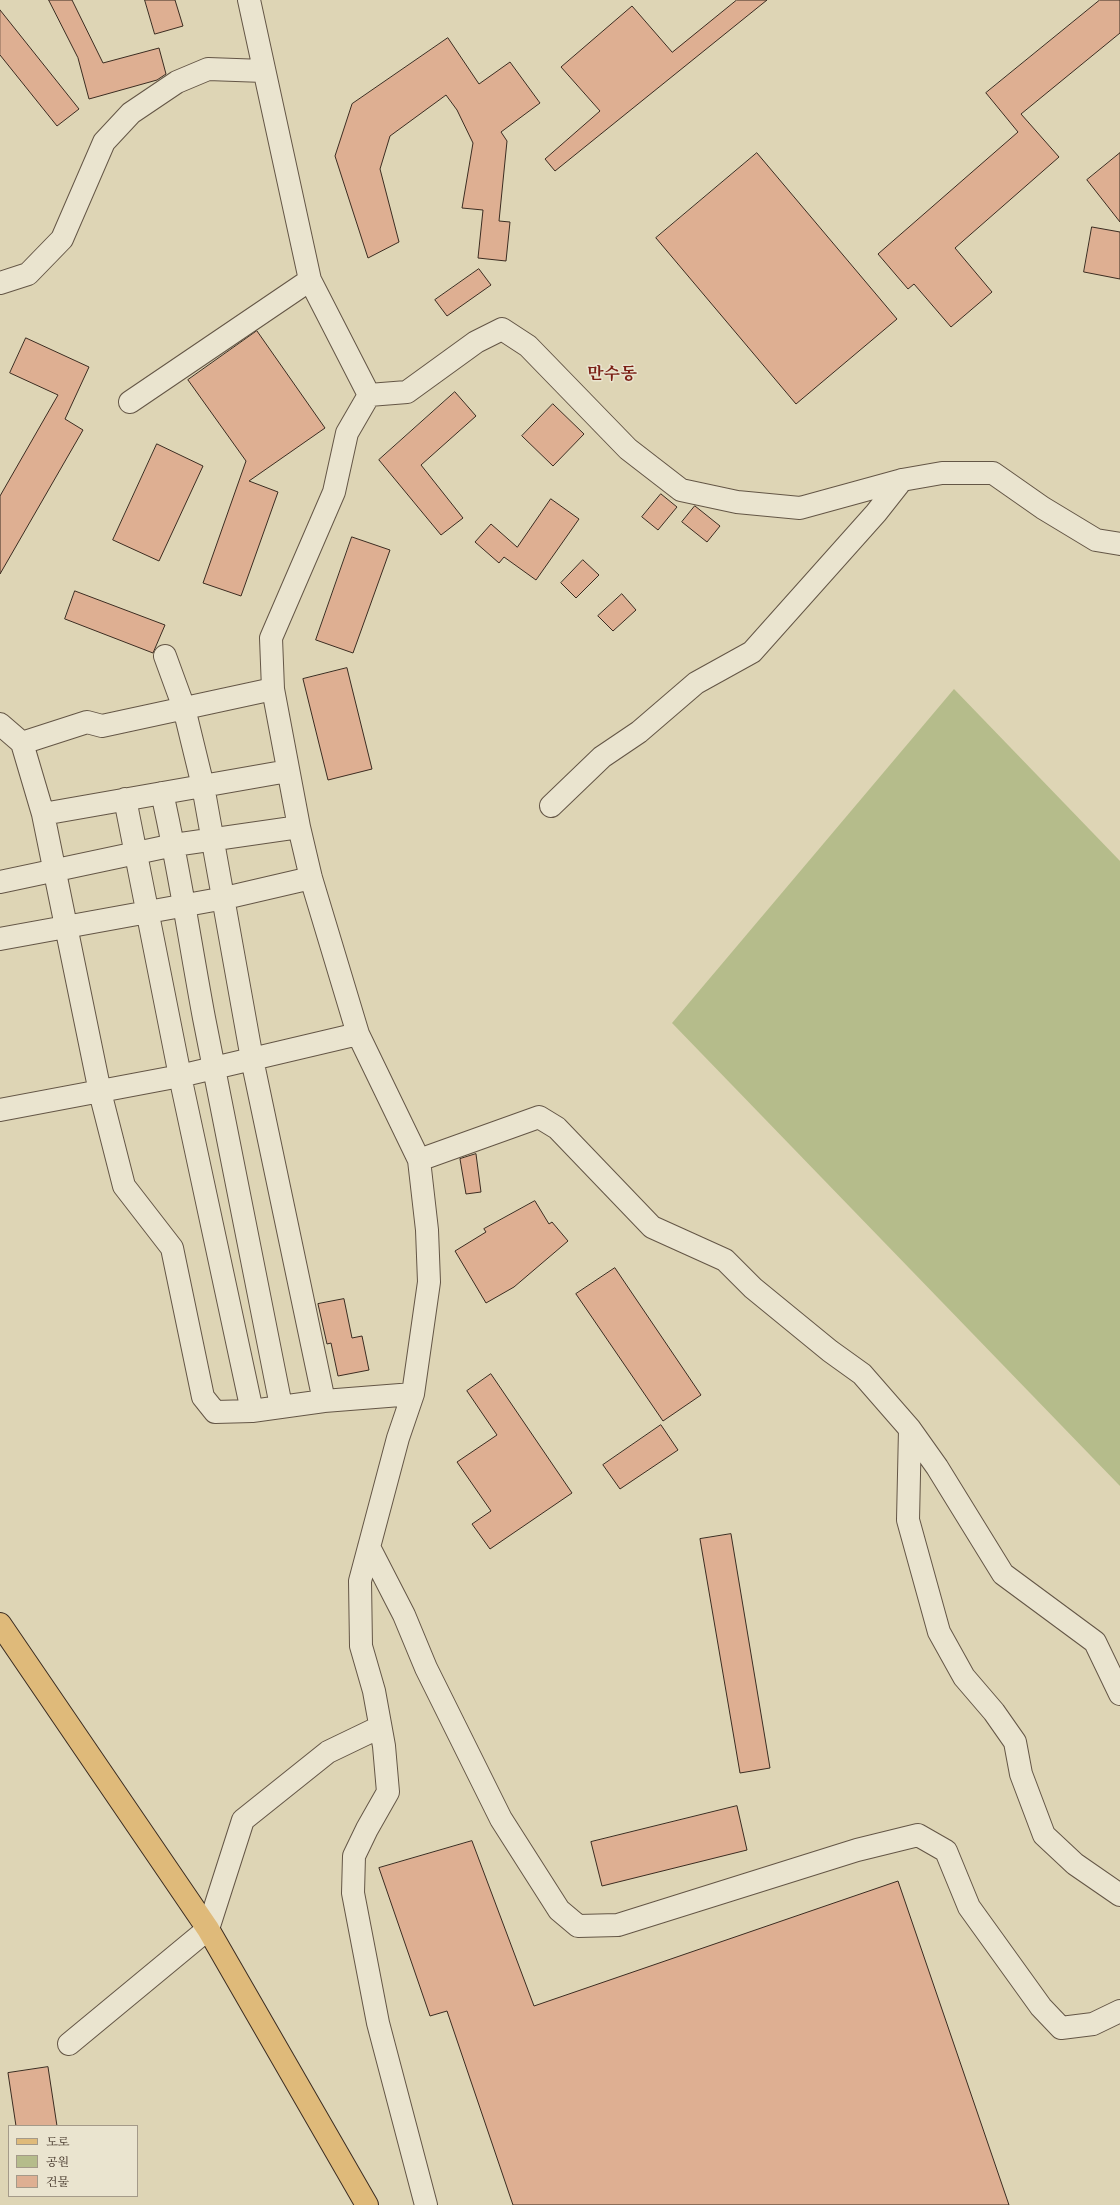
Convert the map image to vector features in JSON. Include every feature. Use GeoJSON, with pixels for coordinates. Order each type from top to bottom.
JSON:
{"type":"FeatureCollection","features":[{"type":"Feature","properties":{"kind":"main road"},"geometry":{"type":"LineString","coordinates":[[0,1624],[208,1929],[367,2205]]}},
{"type":"Feature","properties":{"kind":"street"},"geometry":{"type":"LineString","coordinates":[[249,0],[310,280],[369,395]]}},
{"type":"Feature","properties":{"kind":"street"},"geometry":{"type":"LineString","coordinates":[[0,283],[28,274],[62,239],[104,142],[131,113],[177,82],[208,69],[264,71]]}},
{"type":"Feature","properties":{"kind":"street"},"geometry":{"type":"LineString","coordinates":[[130,402],[310,280]]}},
{"type":"Feature","properties":{"kind":"street"},"geometry":{"type":"LineString","coordinates":[[369,395],[407,392],[476,342],[502,329],[528,346],[628,449],[681,490],[737,502],[800,508],[902,480],[942,472],[993,473],[1043,508],[1096,540],[1120,544]]}},
{"type":"Feature","properties":{"kind":"street"},"geometry":{"type":"LineString","coordinates":[[369,395],[347,432],[334,492],[271,638],[273,689],[299,827],[312,878],[358,1034],[418,1160],[427,1230],[429,1282],[413,1394],[398,1438],[360,1581],[361,1646],[374,1691],[388,1792],[354,1856],[353,1893],[378,2023],[426,2205]]}},
{"type":"Feature","properties":{"kind":"street"},"geometry":{"type":"LineString","coordinates":[[552,806],[602,757],[639,732],[696,683],[752,652],[876,513],[902,480]]}},
{"type":"Feature","properties":{"kind":"street"},"geometry":{"type":"LineString","coordinates":[[165,656],[184,708],[203,786],[225,898],[252,1059],[324,1401]]}},
{"type":"Feature","properties":{"kind":"street"},"geometry":{"type":"LineString","coordinates":[[22,743],[87,722],[102,726],[273,689]]}},
{"type":"Feature","properties":{"kind":"street"},"geometry":{"type":"LineString","coordinates":[[0,724],[22,743],[43,814],[53,872],[100,1092],[124,1186],[172,1248],[203,1397],[215,1412],[252,1411],[324,1401],[413,1394]]}},
{"type":"Feature","properties":{"kind":"street"},"geometry":{"type":"LineString","coordinates":[[43,814],[288,771]]}},
{"type":"Feature","properties":{"kind":"street"},"geometry":{"type":"LineString","coordinates":[[162,793],[174,845],[183,905],[214,1069],[281,1406]]}},
{"type":"Feature","properties":{"kind":"street"},"geometry":{"type":"LineString","coordinates":[[125,799],[180,1076],[252,1411]]}},
{"type":"Feature","properties":{"kind":"street"},"geometry":{"type":"LineString","coordinates":[[0,882],[136,855],[174,845],[299,827]]}},
{"type":"Feature","properties":{"kind":"street"},"geometry":{"type":"LineString","coordinates":[[0,939],[225,898],[312,878]]}},
{"type":"Feature","properties":{"kind":"street"},"geometry":{"type":"LineString","coordinates":[[0,1110],[214,1069],[358,1034]]}},
{"type":"Feature","properties":{"kind":"street"},"geometry":{"type":"LineString","coordinates":[[418,1160],[540,1117],[557,1128],[652,1227],[725,1260],[758,1293],[830,1351],[862,1374],[910,1429],[937,1467],[1003,1574],[1095,1642],[1120,1694]]}},
{"type":"Feature","properties":{"kind":"street"},"geometry":{"type":"LineString","coordinates":[[910,1429],[908,1520],[939,1632],[964,1677],[994,1712],[1015,1742],[1021,1774],[1044,1836],[1075,1864],[1120,1895]]}},
{"type":"Feature","properties":{"kind":"street"},"geometry":{"type":"LineString","coordinates":[[369,1547],[404,1615],[426,1668],[501,1819],[559,1910],[578,1926],[618,1925],[857,1850],[918,1835],[946,1851],[969,1907],[1040,2007],[1061,2028],[1093,2024],[1120,2024]]}},
{"type":"Feature","properties":{"kind":"street"},"geometry":{"type":"LineString","coordinates":[[69,2044],[208,1929],[243,1820],[328,1752],[380,1727]]}},
{"type":"Feature","properties":{"kind":"street"},"geometry":{"type":"LineString","coordinates":[[1093,2024],[1120,2011]]}},
{"type":"Feature","properties":{"kind":"green space"},"geometry":{"type":"Polygon","coordinates":[[[954,689],[1120,861],[1120,1486],[672,1023],[954,689]]]}},
{"type":"Feature","properties":{"kind":"building"},"geometry":{"type":"Polygon","coordinates":[[[49,0],[72,0],[103,63],[159,48],[166,74],[157,80],[89,99],[78,58],[49,0]]]}},
{"type":"Feature","properties":{"kind":"building"},"geometry":{"type":"Polygon","coordinates":[[[145,0],[175,0],[183,26],[155,34],[145,0]]]}},
{"type":"Feature","properties":{"kind":"building"},"geometry":{"type":"Polygon","coordinates":[[[737,0],[767,0],[555,171],[545,159],[600,111],[561,67],[632,6],[672,52],[737,0]]]}},
{"type":"Feature","properties":{"kind":"building"},"geometry":{"type":"Polygon","coordinates":[[[1100,0],[1120,0],[1120,33],[1021,114],[1059,157],[955,248],[992,292],[951,327],[914,284],[908,289],[878,254],[1018,132],[986,93],[1100,0]]]}},
{"type":"Feature","properties":{"kind":"building"},"geometry":{"type":"Polygon","coordinates":[[[0,10],[79,109],[57,126],[0,55],[0,10]]]}},
{"type":"Feature","properties":{"kind":"building"},"geometry":{"type":"Polygon","coordinates":[[[448,38],[479,84],[510,62],[540,103],[501,132],[507,141],[499,221],[510,222],[506,261],[478,258],[483,210],[462,208],[473,143],[457,110],[446,95],[390,136],[380,169],[399,242],[368,258],[335,156],[352,104],[448,38]]]}},
{"type":"Feature","properties":{"kind":"building"},"geometry":{"type":"Polygon","coordinates":[[[757,153],[897,319],[796,404],[656,238],[757,153]]]}},
{"type":"Feature","properties":{"kind":"building"},"geometry":{"type":"Polygon","coordinates":[[[1120,153],[1120,222],[1087,180],[1120,153]]]}},
{"type":"Feature","properties":{"kind":"building"},"geometry":{"type":"Polygon","coordinates":[[[1092,227],[1120,232],[1120,279],[1084,272],[1092,227]]]}},
{"type":"Feature","properties":{"kind":"building"},"geometry":{"type":"Polygon","coordinates":[[[479,269],[491,285],[447,316],[435,300],[479,269]]]}},
{"type":"Feature","properties":{"kind":"building"},"geometry":{"type":"Polygon","coordinates":[[[257,331],[325,428],[249,481],[278,492],[241,596],[203,583],[246,461],[188,380],[257,331]]]}},
{"type":"Feature","properties":{"kind":"building"},"geometry":{"type":"Polygon","coordinates":[[[26,338],[89,367],[65,419],[83,430],[0,574],[0,496],[58,395],[10,373],[26,338]]]}},
{"type":"Feature","properties":{"kind":"building"},"geometry":{"type":"Polygon","coordinates":[[[455,392],[476,416],[421,465],[463,518],[441,535],[379,460],[455,392]]]}},
{"type":"Feature","properties":{"kind":"building"},"geometry":{"type":"Polygon","coordinates":[[[553,404],[584,434],[553,466],[522,436],[553,404]]]}},
{"type":"Feature","properties":{"kind":"building"},"geometry":{"type":"Polygon","coordinates":[[[157,444],[203,466],[159,561],[113,540],[157,444]]]}},
{"type":"Feature","properties":{"kind":"building"},"geometry":{"type":"Polygon","coordinates":[[[661,494],[677,507],[658,530],[642,517],[661,494]]]}},
{"type":"Feature","properties":{"kind":"building"},"geometry":{"type":"Polygon","coordinates":[[[551,499],[579,519],[536,580],[504,557],[499,563],[475,542],[491,524],[517,547],[551,499]]]}},
{"type":"Feature","properties":{"kind":"building"},"geometry":{"type":"Polygon","coordinates":[[[695,506],[720,526],[707,542],[682,522],[695,506]]]}},
{"type":"Feature","properties":{"kind":"building"},"geometry":{"type":"Polygon","coordinates":[[[352,537],[390,550],[353,653],[316,640],[352,537]]]}},
{"type":"Feature","properties":{"kind":"building"},"geometry":{"type":"Polygon","coordinates":[[[583,560],[599,575],[576,598],[561,583],[583,560]]]}},
{"type":"Feature","properties":{"kind":"building"},"geometry":{"type":"Polygon","coordinates":[[[75,591],[165,625],[153,653],[65,619],[75,591]]]}},
{"type":"Feature","properties":{"kind":"building"},"geometry":{"type":"Polygon","coordinates":[[[622,594],[636,610],[613,631],[598,616],[622,594]]]}},
{"type":"Feature","properties":{"kind":"building"},"geometry":{"type":"Polygon","coordinates":[[[347,668],[372,769],[328,780],[303,679],[347,668]]]}},
{"type":"Feature","properties":{"kind":"building"},"geometry":{"type":"Polygon","coordinates":[[[476,1154],[481,1192],[466,1194],[460,1159],[476,1154]]]}},
{"type":"Feature","properties":{"kind":"building"},"geometry":{"type":"Polygon","coordinates":[[[535,1201],[549,1224],[552,1222],[568,1241],[514,1287],[486,1303],[455,1251],[486,1232],[484,1229],[535,1201]]]}},
{"type":"Feature","properties":{"kind":"building"},"geometry":{"type":"Polygon","coordinates":[[[615,1268],[701,1395],[663,1421],[576,1294],[615,1268]]]}},
{"type":"Feature","properties":{"kind":"building"},"geometry":{"type":"Polygon","coordinates":[[[344,1299],[352,1338],[362,1336],[369,1370],[338,1376],[331,1343],[327,1344],[318,1304],[344,1299]]]}},
{"type":"Feature","properties":{"kind":"building"},"geometry":{"type":"Polygon","coordinates":[[[491,1374],[572,1493],[490,1549],[472,1524],[491,1511],[457,1462],[497,1435],[467,1391],[491,1374]]]}},
{"type":"Feature","properties":{"kind":"building"},"geometry":{"type":"Polygon","coordinates":[[[661,1425],[678,1450],[620,1489],[603,1465],[661,1425]]]}},
{"type":"Feature","properties":{"kind":"building"},"geometry":{"type":"Polygon","coordinates":[[[731,1534],[770,1768],[740,1773],[700,1539],[731,1534]]]}},
{"type":"Feature","properties":{"kind":"building"},"geometry":{"type":"Polygon","coordinates":[[[737,1806],[747,1850],[602,1886],[591,1842],[737,1806]]]}},
{"type":"Feature","properties":{"kind":"building"},"geometry":{"type":"Polygon","coordinates":[[[472,1841],[534,2006],[898,1881],[1009,2205],[513,2205],[447,2011],[430,2016],[379,1868],[472,1841]]]}},
{"type":"Feature","properties":{"kind":"building"},"geometry":{"type":"Polygon","coordinates":[[[48,2067],[57,2125],[16,2125],[8,2073],[48,2067]]]}},
{"type":"Feature","properties":{"kind":"district","name":"만수동"},"geometry":{"type":"Point","coordinates":[612,375]}}]}
